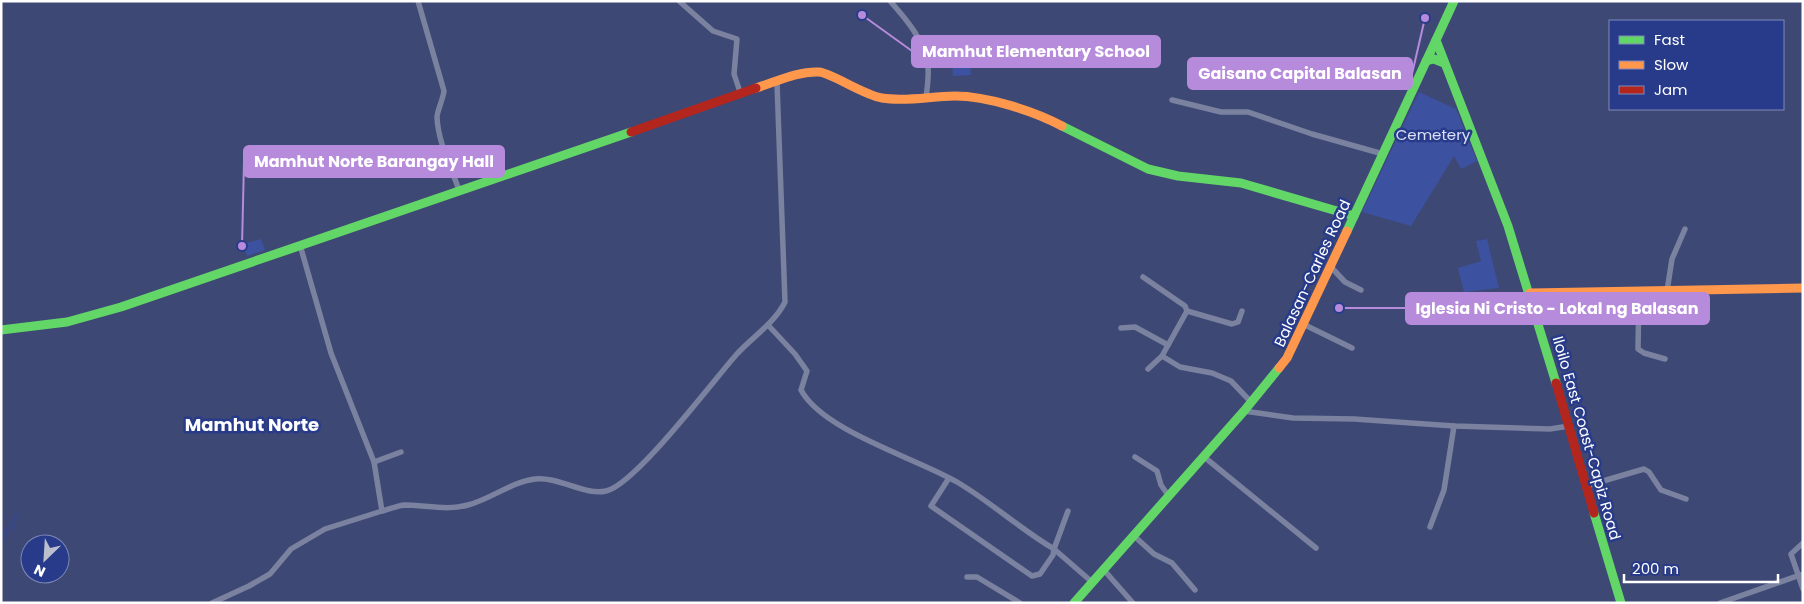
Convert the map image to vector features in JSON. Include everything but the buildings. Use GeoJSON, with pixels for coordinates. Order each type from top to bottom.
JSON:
{"type":"FeatureCollection","features":[{"type":"Feature","properties":{"kind":"street"},"geometry":{"type":"LineString","coordinates":[[418,1],[444,91],[443,103],[437,115],[440,139],[459,190]]}},
{"type":"Feature","properties":{"kind":"street"},"geometry":{"type":"LineString","coordinates":[[679,1],[713,31],[737,39],[734,74],[741,95]]}},
{"type":"Feature","properties":{"kind":"street"},"geometry":{"type":"LineString","coordinates":[[890,1],[907,20],[920,43],[928,65],[926,99]]}},
{"type":"Feature","properties":{"kind":"street"},"geometry":{"type":"LineString","coordinates":[[1436,40],[1454,1]]}},
{"type":"Feature","properties":{"kind":"street","name":"Balasan-Carles Road"},"geometry":{"type":"LineString","coordinates":[[1075,602],[1244,411],[1287,358],[1305,325],[1436,40]]}},
{"type":"Feature","properties":{"kind":"street","name":"Iloilo East Coast-Capiz Road"},"geometry":{"type":"LineString","coordinates":[[1436,40],[1508,226],[1530,293],[1621,603]]}},
{"type":"Feature","properties":{"kind":"street"},"geometry":{"type":"LineString","coordinates":[[1426,61],[1434,59],[1444,63]]}},
{"type":"Feature","properties":{"kind":"street"},"geometry":{"type":"LineString","coordinates":[[1,330],[90,317],[777,83],[798,74],[821,72],[856,90],[882,98],[926,99],[956,96],[989,100],[1053,121],[1148,169],[1178,176],[1241,183],[1354,216]]}},
{"type":"Feature","properties":{"kind":"street"},"geometry":{"type":"LineString","coordinates":[[212,603],[270,574],[291,549],[325,529],[402,505],[443,508],[468,505],[513,485],[536,479],[548,479],[605,492],[616,488],[659,446],[738,352],[780,312],[785,302],[777,83]]}},
{"type":"Feature","properties":{"kind":"street"},"geometry":{"type":"LineString","coordinates":[[1172,100],[1221,112],[1248,112],[1312,134],[1383,154]]}},
{"type":"Feature","properties":{"kind":"street"},"geometry":{"type":"LineString","coordinates":[[1666,291],[1672,259],[1685,229]]}},
{"type":"Feature","properties":{"kind":"street"},"geometry":{"type":"LineString","coordinates":[[300,245],[331,353],[374,462],[382,512]]}},
{"type":"Feature","properties":{"kind":"street"},"geometry":{"type":"LineString","coordinates":[[1331,267],[1345,282],[1361,290]]}},
{"type":"Feature","properties":{"kind":"street"},"geometry":{"type":"LineString","coordinates":[[1143,277],[1186,306],[1187,311],[1162,356],[1148,369]]}},
{"type":"Feature","properties":{"kind":"street"},"geometry":{"type":"LineString","coordinates":[[1530,293],[1588,290],[1666,291],[1803,288]]}},
{"type":"Feature","properties":{"kind":"street"},"geometry":{"type":"LineString","coordinates":[[1640,291],[1638,349],[1644,353],[1665,359]]}},
{"type":"Feature","properties":{"kind":"street"},"geometry":{"type":"LineString","coordinates":[[1187,311],[1232,324],[1238,322],[1242,311]]}},
{"type":"Feature","properties":{"kind":"street"},"geometry":{"type":"LineString","coordinates":[[768,325],[795,354],[807,371],[802,390],[806,399],[828,419],[949,478],[1054,549],[1092,582]]}},
{"type":"Feature","properties":{"kind":"street"},"geometry":{"type":"LineString","coordinates":[[1305,325],[1352,348]]}},
{"type":"Feature","properties":{"kind":"street"},"geometry":{"type":"LineString","coordinates":[[1121,328],[1135,328],[1168,345]]}},
{"type":"Feature","properties":{"kind":"street"},"geometry":{"type":"LineString","coordinates":[[1162,356],[1180,367],[1212,373],[1230,381],[1251,402]]}},
{"type":"Feature","properties":{"kind":"street"},"geometry":{"type":"LineString","coordinates":[[1244,411],[1293,418],[1354,419],[1454,426],[1550,430],[1569,426]]}},
{"type":"Feature","properties":{"kind":"street"},"geometry":{"type":"LineString","coordinates":[[1430,527],[1446,484],[1454,426]]}},
{"type":"Feature","properties":{"kind":"street"},"geometry":{"type":"LineString","coordinates":[[374,462],[401,452]]}},
{"type":"Feature","properties":{"kind":"street"},"geometry":{"type":"LineString","coordinates":[[1203,456],[1316,548]]}},
{"type":"Feature","properties":{"kind":"street"},"geometry":{"type":"LineString","coordinates":[[1135,457],[1157,472],[1161,485],[1168,495]]}},
{"type":"Feature","properties":{"kind":"street"},"geometry":{"type":"LineString","coordinates":[[1586,486],[1644,470],[1649,472],[1661,490],[1686,499]]}},
{"type":"Feature","properties":{"kind":"street"},"geometry":{"type":"LineString","coordinates":[[949,478],[931,506],[1032,576],[1040,574],[1053,556],[1068,511]]}},
{"type":"Feature","properties":{"kind":"street"},"geometry":{"type":"LineString","coordinates":[[1133,535],[1154,554],[1172,563],[1195,590]]}},
{"type":"Feature","properties":{"kind":"street"},"geometry":{"type":"LineString","coordinates":[[1803,543],[1791,554],[1800,575],[1803,589]]}},
{"type":"Feature","properties":{"kind":"street"},"geometry":{"type":"LineString","coordinates":[[1103,569],[1133,603]]}},
{"type":"Feature","properties":{"kind":"street"},"geometry":{"type":"LineString","coordinates":[[1720,603],[1800,575]]}},
{"type":"Feature","properties":{"kind":"street"},"geometry":{"type":"LineString","coordinates":[[967,577],[977,577],[1020,603]]}},
{"type":"Feature","properties":{"kind":"green space"},"geometry":{"type":"Polygon","coordinates":[[[970,63],[971,75],[953,76],[952,65],[970,63]]]}},
{"type":"Feature","properties":{"kind":"green space","name":"Cemetery"},"geometry":{"type":"Polygon","coordinates":[[[1419,92],[1456,109],[1477,161],[1461,169],[1454,156],[1411,226],[1362,212],[1419,92]]]}},
{"type":"Feature","properties":{"kind":"green space"},"geometry":{"type":"Polygon","coordinates":[[[261,239],[265,250],[247,256],[243,244],[261,239]]]}},
{"type":"Feature","properties":{"kind":"green space"},"geometry":{"type":"Polygon","coordinates":[[[1487,239],[1499,288],[1464,292],[1458,268],[1481,261],[1476,241],[1487,239]]]}},
{"type":"Feature","properties":{"kind":"waterway"},"geometry":{"type":"LineString","coordinates":[[1,537],[12,527],[16,515]]}},
{"type":"Feature","properties":{"kind":"traffic: fast"},"geometry":{"type":"LineString","coordinates":[[1454,1],[1436,40],[1508,226],[1556,383]]}},
{"type":"Feature","properties":{"kind":"traffic: fast"},"geometry":{"type":"LineString","coordinates":[[1347,231],[1436,40]]}},
{"type":"Feature","properties":{"kind":"traffic: fast"},"geometry":{"type":"LineString","coordinates":[[1426,61],[1434,59],[1444,63]]}},
{"type":"Feature","properties":{"kind":"traffic: fast"},"geometry":{"type":"LineString","coordinates":[[1062,126],[1148,169],[1178,176],[1241,183],[1354,216]]}},
{"type":"Feature","properties":{"kind":"traffic: fast"},"geometry":{"type":"LineString","coordinates":[[1,330],[67,322],[121,307],[631,132]]}},
{"type":"Feature","properties":{"kind":"traffic: fast"},"geometry":{"type":"LineString","coordinates":[[1074,603],[1244,411],[1279,368]]}},
{"type":"Feature","properties":{"kind":"traffic: fast"},"geometry":{"type":"LineString","coordinates":[[1594,513],[1621,603]]}},
{"type":"Feature","properties":{"kind":"traffic: slow"},"geometry":{"type":"LineString","coordinates":[[756,88],[795,75],[819,72],[882,98],[910,99],[955,96],[981,99],[1024,110],[1062,126]]}},
{"type":"Feature","properties":{"kind":"traffic: slow"},"geometry":{"type":"LineString","coordinates":[[1279,368],[1287,358],[1347,231]]}},
{"type":"Feature","properties":{"kind":"traffic: slow"},"geometry":{"type":"LineString","coordinates":[[1530,293],[1803,288]]}},
{"type":"Feature","properties":{"kind":"traffic: jam"},"geometry":{"type":"LineString","coordinates":[[631,132],[756,88]]}},
{"type":"Feature","properties":{"kind":"traffic: jam"},"geometry":{"type":"LineString","coordinates":[[1556,383],[1594,513]]}},
{"type":"Feature","properties":{"kind":"place","name":"Mamhut Elementary School"},"geometry":{"type":"Point","coordinates":[862,15]}},
{"type":"Feature","properties":{"kind":"place","name":"Gaisano Capital Balasan"},"geometry":{"type":"Point","coordinates":[1425,18]}},
{"type":"Feature","properties":{"kind":"place","name":"Mamhut Norte Barangay Hall"},"geometry":{"type":"Point","coordinates":[242,246]}},
{"type":"Feature","properties":{"kind":"place","name":"Iglesia Ni Cristo - Lokal ng Balasan"},"geometry":{"type":"Point","coordinates":[1339,308]}},
{"type":"Feature","properties":{"kind":"district","name":"Mamhut Norte"},"geometry":{"type":"Point","coordinates":[252,424]}}]}
